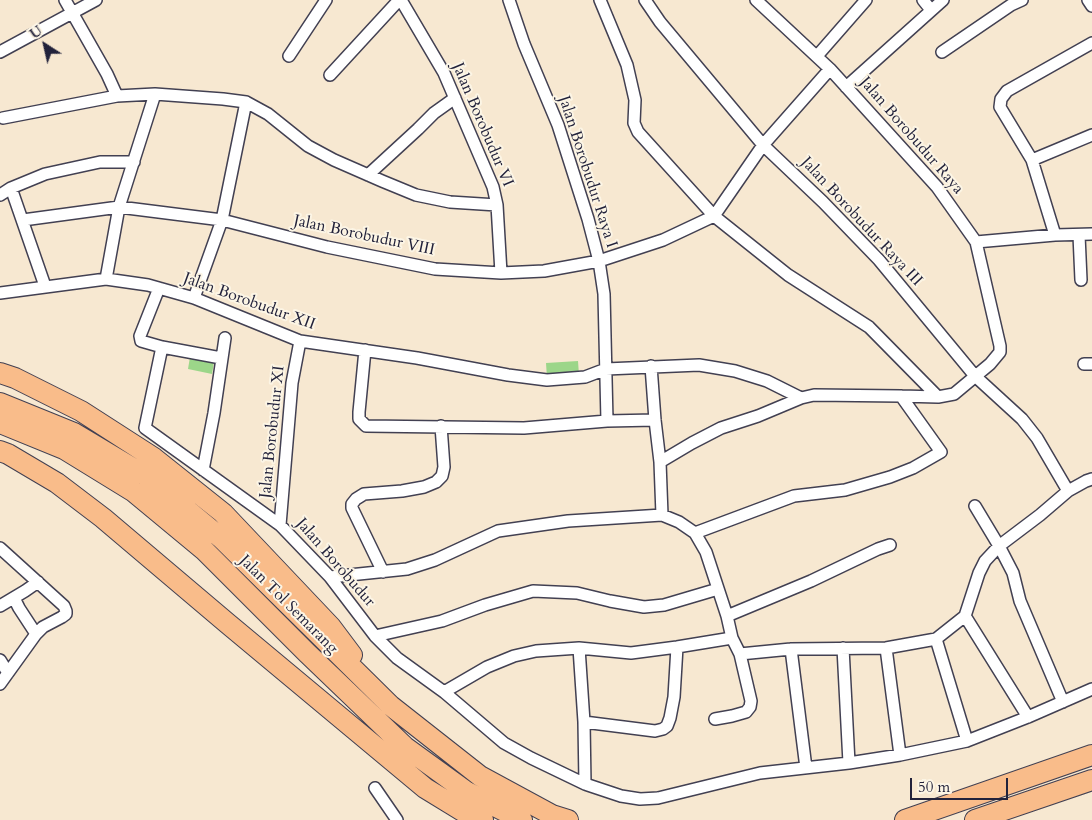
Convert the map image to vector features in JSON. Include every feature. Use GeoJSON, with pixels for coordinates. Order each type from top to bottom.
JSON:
{"type":"FeatureCollection","features":[{"type":"Feature","properties":{"kind":"highway"},"geometry":{"type":"LineString","coordinates":[[0,373],[15,378],[81,411],[154,458],[223,513],[331,627],[391,706]]}},
{"type":"Feature","properties":{"kind":"highway","name":"Jalan Tol Semarang"},"geometry":{"type":"LineString","coordinates":[[0,403],[74,433],[146,476],[221,538],[391,706],[480,776],[552,815],[568,820]]}},
{"type":"Feature","properties":{"kind":"highway","name":"Jalan Tol Semarang"},"geometry":{"type":"LineString","coordinates":[[0,423],[64,449],[134,492],[204,550],[405,747],[467,792],[522,820]]}},
{"type":"Feature","properties":{"kind":"highway"},"geometry":{"type":"LineString","coordinates":[[0,451],[57,483],[103,518],[425,788],[469,815],[483,820]]}},
{"type":"Feature","properties":{"kind":"highway"},"geometry":{"type":"LineString","coordinates":[[906,820],[1092,756]]}},
{"type":"Feature","properties":{"kind":"highway"},"geometry":{"type":"LineString","coordinates":[[975,820],[1092,780]]}},
{"type":"Feature","properties":{"kind":"street"},"geometry":{"type":"LineString","coordinates":[[65,0],[107,74],[117,96]]}},
{"type":"Feature","properties":{"kind":"street"},"geometry":{"type":"LineString","coordinates":[[0,52],[96,0]]}},
{"type":"Feature","properties":{"kind":"street"},"geometry":{"type":"LineString","coordinates":[[289,56],[326,0]]}},
{"type":"Feature","properties":{"kind":"street"},"geometry":{"type":"LineString","coordinates":[[330,76],[400,0]]}},
{"type":"Feature","properties":{"kind":"street","name":"Jalan Borobudur VI"},"geometry":{"type":"LineString","coordinates":[[400,0],[444,73],[493,188],[497,205],[502,274]]}},
{"type":"Feature","properties":{"kind":"street","name":"Jalan Borobudur Raya I"},"geometry":{"type":"LineString","coordinates":[[508,0],[558,125],[588,219],[599,261],[604,294],[607,421]]}},
{"type":"Feature","properties":{"kind":"street"},"geometry":{"type":"LineString","coordinates":[[600,0],[627,66],[635,100],[634,123],[638,132],[714,216],[788,275],[870,327],[938,397]]}},
{"type":"Feature","properties":{"kind":"street","name":"Jalan Borobudur Raya III"},"geometry":{"type":"LineString","coordinates":[[646,0],[660,22],[763,145],[823,202],[879,260],[975,376],[1022,420],[1037,438],[1068,491]]}},
{"type":"Feature","properties":{"kind":"street","name":"Jalan Borobudur Raya"},"geometry":{"type":"LineString","coordinates":[[756,0],[830,69],[937,188],[976,242],[1000,352],[990,364],[975,376]]}},
{"type":"Feature","properties":{"kind":"street"},"geometry":{"type":"LineString","coordinates":[[817,56],[866,0]]}},
{"type":"Feature","properties":{"kind":"street"},"geometry":{"type":"LineString","coordinates":[[923,0],[931,10]]}},
{"type":"Feature","properties":{"kind":"street"},"geometry":{"type":"LineString","coordinates":[[846,87],[942,0]]}},
{"type":"Feature","properties":{"kind":"street"},"geometry":{"type":"LineString","coordinates":[[942,52],[1009,3],[1022,0]]}},
{"type":"Feature","properties":{"kind":"street"},"geometry":{"type":"LineString","coordinates":[[1088,0],[1092,6]]}},
{"type":"Feature","properties":{"kind":"street"},"geometry":{"type":"LineString","coordinates":[[1055,235],[1032,160],[1000,107],[1001,99],[1006,91],[1092,44]]}},
{"type":"Feature","properties":{"kind":"street"},"geometry":{"type":"LineString","coordinates":[[714,216],[763,145],[830,69]]}},
{"type":"Feature","properties":{"kind":"street"},"geometry":{"type":"LineString","coordinates":[[106,279],[119,207],[155,94]]}},
{"type":"Feature","properties":{"kind":"street"},"geometry":{"type":"LineString","coordinates":[[3,118],[117,96],[155,94],[224,98],[246,102],[268,114],[308,146],[334,160],[416,195],[450,202],[497,205]]}},
{"type":"Feature","properties":{"kind":"street"},"geometry":{"type":"LineString","coordinates":[[368,175],[434,113],[455,98]]}},
{"type":"Feature","properties":{"kind":"street"},"geometry":{"type":"LineString","coordinates":[[194,298],[222,220],[246,102]]}},
{"type":"Feature","properties":{"kind":"street"},"geometry":{"type":"LineString","coordinates":[[1032,160],[1092,135]]}},
{"type":"Feature","properties":{"kind":"street"},"geometry":{"type":"LineString","coordinates":[[0,195],[11,188],[45,174],[71,167],[100,162],[134,162]]}},
{"type":"Feature","properties":{"kind":"street"},"geometry":{"type":"LineString","coordinates":[[11,188],[45,286]]}},
{"type":"Feature","properties":{"kind":"street","name":"Jalan Borobudur VIII"},"geometry":{"type":"LineString","coordinates":[[23,220],[119,207],[222,220],[327,247],[435,269],[502,274],[544,271],[599,261],[662,240],[714,216]]}},
{"type":"Feature","properties":{"kind":"street"},"geometry":{"type":"LineString","coordinates":[[976,242],[1055,235],[1092,234]]}},
{"type":"Feature","properties":{"kind":"street"},"geometry":{"type":"LineString","coordinates":[[1078,235],[1081,280]]}},
{"type":"Feature","properties":{"kind":"street","name":"Jalan Borobudur XII"},"geometry":{"type":"LineString","coordinates":[[0,293],[106,279],[148,285],[194,298],[300,342],[365,350],[547,380],[585,377],[606,369],[699,365],[735,371],[767,381],[801,398]]}},
{"type":"Feature","properties":{"kind":"street"},"geometry":{"type":"LineString","coordinates":[[159,288],[140,340],[162,347],[221,358]]}},
{"type":"Feature","properties":{"kind":"street"},"geometry":{"type":"LineString","coordinates":[[203,470],[225,338]]}},
{"type":"Feature","properties":{"kind":"street","name":"Jalan Borobudur XI"},"geometry":{"type":"LineString","coordinates":[[280,525],[292,383],[300,342]]}},
{"type":"Feature","properties":{"kind":"street","name":"Jalan Borobudur"},"geometry":{"type":"LineString","coordinates":[[162,347],[145,428],[280,525],[330,577],[375,636],[397,658],[444,692],[504,743],[585,784],[621,796],[649,799],[760,773],[900,755],[967,741],[1092,690]]}},
{"type":"Feature","properties":{"kind":"street"},"geometry":{"type":"LineString","coordinates":[[365,350],[358,412],[359,419],[366,426],[524,428],[607,421],[655,420]]}},
{"type":"Feature","properties":{"kind":"street"},"geometry":{"type":"LineString","coordinates":[[651,366],[660,462],[662,515]]}},
{"type":"Feature","properties":{"kind":"street"},"geometry":{"type":"LineString","coordinates":[[660,462],[721,428],[758,416],[801,398],[814,396],[938,397],[954,394],[975,376]]}},
{"type":"Feature","properties":{"kind":"street"},"geometry":{"type":"LineString","coordinates":[[695,533],[794,496],[845,490],[890,477],[913,468],[941,452],[901,396]]}},
{"type":"Feature","properties":{"kind":"street"},"geometry":{"type":"LineString","coordinates":[[382,572],[352,508],[352,504],[364,494],[402,491],[424,487],[436,482],[442,476],[444,467],[441,426]]}},
{"type":"Feature","properties":{"kind":"street"},"geometry":{"type":"LineString","coordinates":[[740,654],[791,649],[886,648],[936,639],[966,616],[979,573],[985,561],[999,546],[1068,491],[1092,479]]}},
{"type":"Feature","properties":{"kind":"street"},"geometry":{"type":"LineString","coordinates":[[975,506],[1013,573],[1020,601],[1063,702]]}},
{"type":"Feature","properties":{"kind":"street"},"geometry":{"type":"LineString","coordinates":[[330,577],[407,570],[435,560],[498,531],[568,521],[662,515],[679,522],[695,533],[706,552],[727,616],[732,638],[740,654],[751,701],[750,708],[746,712],[715,719]]}},
{"type":"Feature","properties":{"kind":"street"},"geometry":{"type":"LineString","coordinates":[[727,616],[890,545]]}},
{"type":"Feature","properties":{"kind":"street"},"geometry":{"type":"LineString","coordinates":[[0,548],[64,606],[66,611],[66,614],[36,634],[0,684]]}},
{"type":"Feature","properties":{"kind":"street"},"geometry":{"type":"LineString","coordinates":[[0,606],[38,582]]}},
{"type":"Feature","properties":{"kind":"street"},"geometry":{"type":"LineString","coordinates":[[375,636],[442,621],[485,604],[533,591],[577,593],[644,607],[664,605],[718,589]]}},
{"type":"Feature","properties":{"kind":"street"},"geometry":{"type":"LineString","coordinates":[[14,598],[22,614],[36,634]]}},
{"type":"Feature","properties":{"kind":"street"},"geometry":{"type":"LineString","coordinates":[[966,616],[1028,717]]}},
{"type":"Feature","properties":{"kind":"street"},"geometry":{"type":"LineString","coordinates":[[444,692],[514,656],[536,650],[579,648],[631,653],[732,638]]}},
{"type":"Feature","properties":{"kind":"street"},"geometry":{"type":"LineString","coordinates":[[936,639],[967,741]]}},
{"type":"Feature","properties":{"kind":"street"},"geometry":{"type":"LineString","coordinates":[[584,722],[655,732],[667,726],[674,697],[676,647]]}},
{"type":"Feature","properties":{"kind":"street"},"geometry":{"type":"LineString","coordinates":[[579,648],[584,722],[585,784]]}},
{"type":"Feature","properties":{"kind":"street"},"geometry":{"type":"LineString","coordinates":[[843,648],[849,763]]}},
{"type":"Feature","properties":{"kind":"street"},"geometry":{"type":"LineString","coordinates":[[886,648],[900,755]]}},
{"type":"Feature","properties":{"kind":"street"},"geometry":{"type":"LineString","coordinates":[[791,649],[806,768]]}},
{"type":"Feature","properties":{"kind":"street"},"geometry":{"type":"LineString","coordinates":[[0,660],[8,673]]}},
{"type":"Feature","properties":{"kind":"street"},"geometry":{"type":"LineString","coordinates":[[375,788],[397,820]]}},
{"type":"Feature","properties":{"kind":"green space"},"geometry":{"type":"Polygon","coordinates":[[[190,357],[214,362],[212,374],[188,369],[190,357]]]}},
{"type":"Feature","properties":{"kind":"green space"},"geometry":{"type":"Polygon","coordinates":[[[578,361],[579,375],[547,378],[546,363],[578,361]]]}}]}
